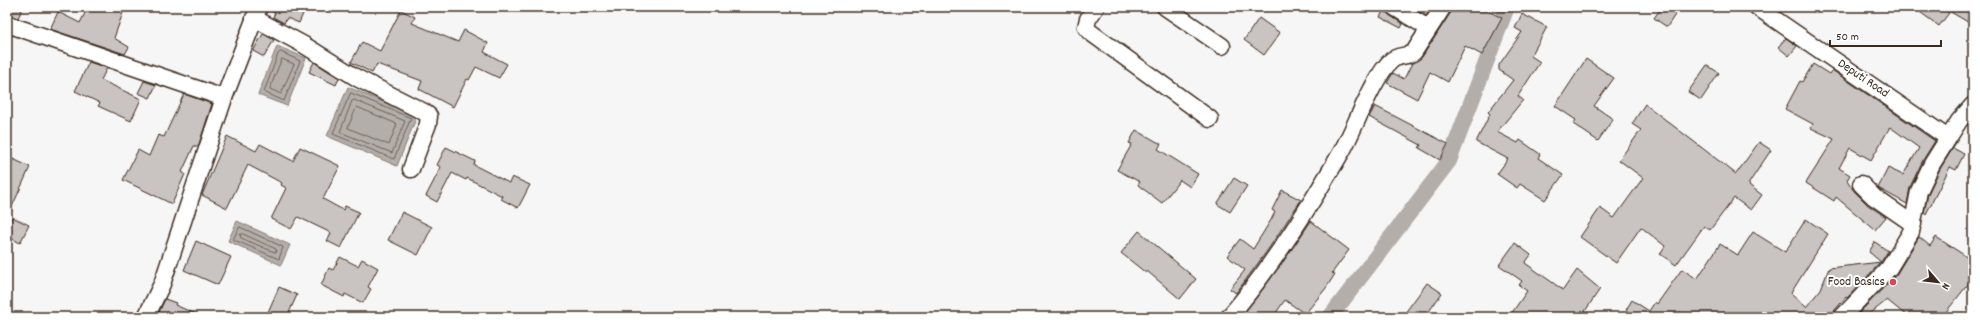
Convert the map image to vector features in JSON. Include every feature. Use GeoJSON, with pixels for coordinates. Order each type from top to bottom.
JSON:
{"type":"FeatureCollection","features":[{"type":"Feature","properties":{"kind":"street"},"geometry":{"type":"LineString","coordinates":[[1096,7],[1088,19],[1086,27],[1090,32],[1210,119]]}},
{"type":"Feature","properties":{"kind":"street"},"geometry":{"type":"LineString","coordinates":[[1164,7],[1222,46]]}},
{"type":"Feature","properties":{"kind":"street"},"geometry":{"type":"LineString","coordinates":[[1394,7],[1428,28]]}},
{"type":"Feature","properties":{"kind":"street"},"geometry":{"type":"LineString","coordinates":[[1229,317],[1259,282],[1313,201],[1323,180],[1343,150],[1377,81],[1388,64],[1397,57],[1410,55],[1414,52],[1442,7]]}},
{"type":"Feature","properties":{"kind":"street","name":"Deputi Road"},"geometry":{"type":"LineString","coordinates":[[1757,7],[1948,138]]}},
{"type":"Feature","properties":{"kind":"street"},"geometry":{"type":"LineString","coordinates":[[146,317],[162,284],[224,98],[257,13],[304,45],[357,78],[424,112],[428,116],[428,124],[411,169]]}},
{"type":"Feature","properties":{"kind":"street"},"geometry":{"type":"LineString","coordinates":[[7,24],[224,98]]}},
{"type":"Feature","properties":{"kind":"street"},"geometry":{"type":"LineString","coordinates":[[1842,317],[1889,268],[1911,232],[1919,191],[1932,164],[1959,121],[1973,105]]}},
{"type":"Feature","properties":{"kind":"street"},"geometry":{"type":"LineString","coordinates":[[1861,184],[1874,197],[1913,224]]}},
{"type":"Feature","properties":{"kind":"water"},"geometry":{"type":"Polygon","coordinates":[[[277,46],[306,58],[287,106],[258,95],[277,46]]]}},
{"type":"Feature","properties":{"kind":"water"},"geometry":{"type":"Polygon","coordinates":[[[348,87],[417,116],[397,166],[327,136],[348,87]]]}},
{"type":"Feature","properties":{"kind":"water"},"geometry":{"type":"Polygon","coordinates":[[[237,221],[290,245],[281,265],[228,241],[237,221]]]}},
{"type":"Feature","properties":{"kind":"building"},"geometry":{"type":"Polygon","coordinates":[[[7,7],[23,7],[18,18],[7,15],[7,7]]]}},
{"type":"Feature","properties":{"kind":"building"},"geometry":{"type":"Polygon","coordinates":[[[88,7],[125,7],[114,38],[129,47],[125,54],[50,29],[58,12],[80,23],[88,7]]]}},
{"type":"Feature","properties":{"kind":"building"},"geometry":{"type":"Polygon","coordinates":[[[268,7],[306,7],[299,23],[287,18],[284,23],[273,17],[275,13],[268,10],[268,7]]]}},
{"type":"Feature","properties":{"kind":"building"},"geometry":{"type":"Polygon","coordinates":[[[1412,7],[1432,7],[1426,16],[1412,7]]]}},
{"type":"Feature","properties":{"kind":"building"},"geometry":{"type":"Polygon","coordinates":[[[1452,7],[1480,7],[1502,18],[1482,55],[1465,46],[1448,82],[1430,72],[1417,99],[1387,83],[1393,73],[1404,79],[1412,63],[1422,57],[1451,12],[1452,7]]]}},
{"type":"Feature","properties":{"kind":"building"},"geometry":{"type":"Polygon","coordinates":[[[1662,7],[1680,7],[1667,27],[1654,18],[1662,7]]]}},
{"type":"Feature","properties":{"kind":"building"},"geometry":{"type":"Polygon","coordinates":[[[1913,7],[1940,7],[1949,13],[1939,26],[1913,7]]]}},
{"type":"Feature","properties":{"kind":"building"},"geometry":{"type":"Polygon","coordinates":[[[1942,7],[1973,7],[1973,25],[1942,7]]]}},
{"type":"Feature","properties":{"kind":"building"},"geometry":{"type":"Polygon","coordinates":[[[1385,8],[1389,15],[1403,24],[1401,28],[1380,17],[1385,8]]]}},
{"type":"Feature","properties":{"kind":"building"},"geometry":{"type":"Polygon","coordinates":[[[401,10],[415,17],[412,23],[458,42],[464,30],[488,43],[484,52],[507,64],[499,78],[476,67],[469,80],[467,79],[453,107],[419,89],[422,81],[377,64],[372,73],[351,62],[362,42],[380,51],[401,10]]]}},
{"type":"Feature","properties":{"kind":"building"},"geometry":{"type":"Polygon","coordinates":[[[1522,14],[1547,27],[1531,56],[1540,62],[1518,96],[1523,100],[1497,132],[1518,143],[1520,140],[1540,154],[1538,158],[1563,175],[1545,200],[1520,184],[1517,188],[1497,174],[1508,159],[1476,142],[1490,114],[1488,112],[1513,80],[1499,70],[1499,65],[1522,32],[1515,28],[1522,14]]]}},
{"type":"Feature","properties":{"kind":"building"},"geometry":{"type":"Polygon","coordinates":[[[1259,18],[1280,33],[1264,55],[1244,40],[1259,18]]]}},
{"type":"Feature","properties":{"kind":"building"},"geometry":{"type":"Polygon","coordinates":[[[263,34],[274,40],[264,57],[253,51],[263,34]]]}},
{"type":"Feature","properties":{"kind":"building"},"geometry":{"type":"Polygon","coordinates":[[[1786,38],[1797,46],[1789,56],[1778,47],[1786,38]]]}},
{"type":"Feature","properties":{"kind":"building"},"geometry":{"type":"Polygon","coordinates":[[[1586,59],[1614,78],[1594,106],[1613,119],[1598,141],[1573,124],[1576,120],[1555,106],[1586,59]]]}},
{"type":"Feature","properties":{"kind":"building"},"geometry":{"type":"Polygon","coordinates":[[[89,62],[107,68],[101,80],[141,99],[131,121],[98,106],[100,103],[75,91],[89,62]]]}},
{"type":"Feature","properties":{"kind":"building"},"geometry":{"type":"Polygon","coordinates":[[[314,62],[339,78],[336,85],[309,72],[314,62]]]}},
{"type":"Feature","properties":{"kind":"building"},"geometry":{"type":"Polygon","coordinates":[[[1813,64],[1829,74],[1832,70],[1935,141],[1923,160],[1910,187],[1907,204],[1878,188],[1888,168],[1903,175],[1919,148],[1890,127],[1871,160],[1850,148],[1839,168],[1850,175],[1847,180],[1854,191],[1868,205],[1886,217],[1875,230],[1836,197],[1834,201],[1806,183],[1834,139],[1811,128],[1813,124],[1785,109],[1800,81],[1802,82],[1813,64]]]}},
{"type":"Feature","properties":{"kind":"building"},"geometry":{"type":"Polygon","coordinates":[[[1707,65],[1719,73],[1701,100],[1688,92],[1707,65]]]}},
{"type":"Feature","properties":{"kind":"building"},"geometry":{"type":"Polygon","coordinates":[[[144,81],[156,85],[150,98],[138,93],[144,81]]]}},
{"type":"Feature","properties":{"kind":"building"},"geometry":{"type":"Polygon","coordinates":[[[184,94],[212,104],[199,144],[198,146],[194,146],[182,172],[185,174],[172,204],[123,180],[138,150],[149,156],[158,135],[164,137],[184,94]]]}},
{"type":"Feature","properties":{"kind":"building"},"geometry":{"type":"Polygon","coordinates":[[[1645,104],[1736,174],[1759,142],[1771,150],[1749,183],[1749,185],[1762,195],[1751,210],[1734,198],[1710,230],[1704,226],[1676,265],[1660,254],[1665,246],[1641,227],[1616,263],[1580,237],[1600,208],[1614,218],[1643,178],[1619,160],[1641,130],[1632,124],[1645,104]]]}},
{"type":"Feature","properties":{"kind":"building"},"geometry":{"type":"Polygon","coordinates":[[[1375,106],[1448,144],[1440,160],[1419,148],[1421,145],[1369,117],[1375,106]]]}},
{"type":"Feature","properties":{"kind":"building"},"geometry":{"type":"Polygon","coordinates":[[[1136,130],[1161,144],[1158,149],[1198,174],[1190,187],[1180,180],[1162,203],[1138,185],[1140,182],[1117,170],[1132,144],[1129,143],[1136,130]]]}},
{"type":"Feature","properties":{"kind":"building"},"geometry":{"type":"Polygon","coordinates":[[[227,136],[256,151],[260,144],[293,161],[300,147],[340,166],[323,199],[343,210],[345,206],[359,212],[341,248],[327,241],[331,233],[298,217],[291,229],[271,219],[286,188],[281,185],[282,183],[248,165],[227,208],[202,195],[227,136]]]}},
{"type":"Feature","properties":{"kind":"building"},"geometry":{"type":"Polygon","coordinates":[[[446,147],[475,161],[474,165],[509,183],[512,177],[530,185],[518,208],[501,199],[502,196],[467,178],[466,180],[452,173],[437,202],[426,196],[441,167],[437,165],[446,147]]]}},
{"type":"Feature","properties":{"kind":"building"},"geometry":{"type":"Polygon","coordinates":[[[1953,148],[1964,154],[1956,170],[1950,167],[1926,214],[1924,213],[1928,194],[1940,169],[1953,148]]]}},
{"type":"Feature","properties":{"kind":"building"},"geometry":{"type":"Polygon","coordinates":[[[13,159],[30,167],[7,218],[7,171],[13,159]]]}},
{"type":"Feature","properties":{"kind":"building"},"geometry":{"type":"Polygon","coordinates":[[[1234,178],[1247,186],[1230,212],[1217,204],[1234,178]]]}},
{"type":"Feature","properties":{"kind":"building"},"geometry":{"type":"Polygon","coordinates":[[[1282,190],[1301,200],[1267,251],[1236,293],[1230,289],[1245,270],[1227,256],[1240,239],[1253,249],[1275,212],[1272,210],[1282,190]]]}},
{"type":"Feature","properties":{"kind":"building"},"geometry":{"type":"Polygon","coordinates":[[[402,212],[432,227],[418,255],[388,240],[402,212]]]}},
{"type":"Feature","properties":{"kind":"building"},"geometry":{"type":"Polygon","coordinates":[[[12,217],[29,225],[20,243],[7,236],[7,228],[12,217]]]}},
{"type":"Feature","properties":{"kind":"building"},"geometry":{"type":"Polygon","coordinates":[[[1806,219],[1828,234],[1791,293],[1806,307],[1821,289],[1829,268],[1881,262],[1847,298],[1846,297],[1829,317],[1688,317],[1680,312],[1676,317],[1636,317],[1626,310],[1632,300],[1649,311],[1655,302],[1657,304],[1682,269],[1697,279],[1720,244],[1738,255],[1753,232],[1785,252],[1806,219]]]}},
{"type":"Feature","properties":{"kind":"building"},"geometry":{"type":"Polygon","coordinates":[[[1311,221],[1349,250],[1332,273],[1335,274],[1326,288],[1305,314],[1285,300],[1273,317],[1241,317],[1283,262],[1311,221]]]}},
{"type":"Feature","properties":{"kind":"building"},"geometry":{"type":"Polygon","coordinates":[[[1139,231],[1196,279],[1180,299],[1147,271],[1146,273],[1121,253],[1139,231]]]}},
{"type":"Feature","properties":{"kind":"building"},"geometry":{"type":"Polygon","coordinates":[[[1919,237],[1930,246],[1936,237],[1973,262],[1973,278],[1942,317],[1908,317],[1887,300],[1866,317],[1862,317],[1859,313],[1896,275],[1919,237]]]}},
{"type":"Feature","properties":{"kind":"building"},"geometry":{"type":"Polygon","coordinates":[[[196,241],[231,257],[218,285],[184,270],[196,241]]]}},
{"type":"Feature","properties":{"kind":"building"},"geometry":{"type":"Polygon","coordinates":[[[1875,242],[1888,251],[1881,262],[1869,252],[1875,242]]]}},
{"type":"Feature","properties":{"kind":"building"},"geometry":{"type":"Polygon","coordinates":[[[1515,243],[1531,255],[1525,263],[1563,290],[1577,270],[1600,289],[1581,317],[1509,317],[1527,291],[1519,285],[1522,281],[1499,265],[1515,243]]]}},
{"type":"Feature","properties":{"kind":"building"},"geometry":{"type":"Polygon","coordinates":[[[340,257],[358,266],[362,259],[378,268],[368,287],[371,289],[363,303],[345,294],[344,297],[321,285],[329,268],[333,270],[340,257]]]}},
{"type":"Feature","properties":{"kind":"building"},"geometry":{"type":"Polygon","coordinates":[[[1427,283],[1442,293],[1425,317],[1402,317],[1427,283]]]}},
{"type":"Feature","properties":{"kind":"building"},"geometry":{"type":"Polygon","coordinates":[[[279,287],[297,295],[287,317],[278,317],[268,312],[279,287]]]}},
{"type":"Feature","properties":{"kind":"building"},"geometry":{"type":"Polygon","coordinates":[[[165,299],[176,303],[175,305],[203,317],[157,317],[165,299]]]}},
{"type":"Feature","properties":{"kind":"waterway"},"geometry":{"type":"LineString","coordinates":[[1330,317],[1449,161],[1507,7]]}},
{"type":"Feature","properties":{"kind":"place","name":"Food Basics"},"geometry":{"type":"Point","coordinates":[1893,282]}}]}
